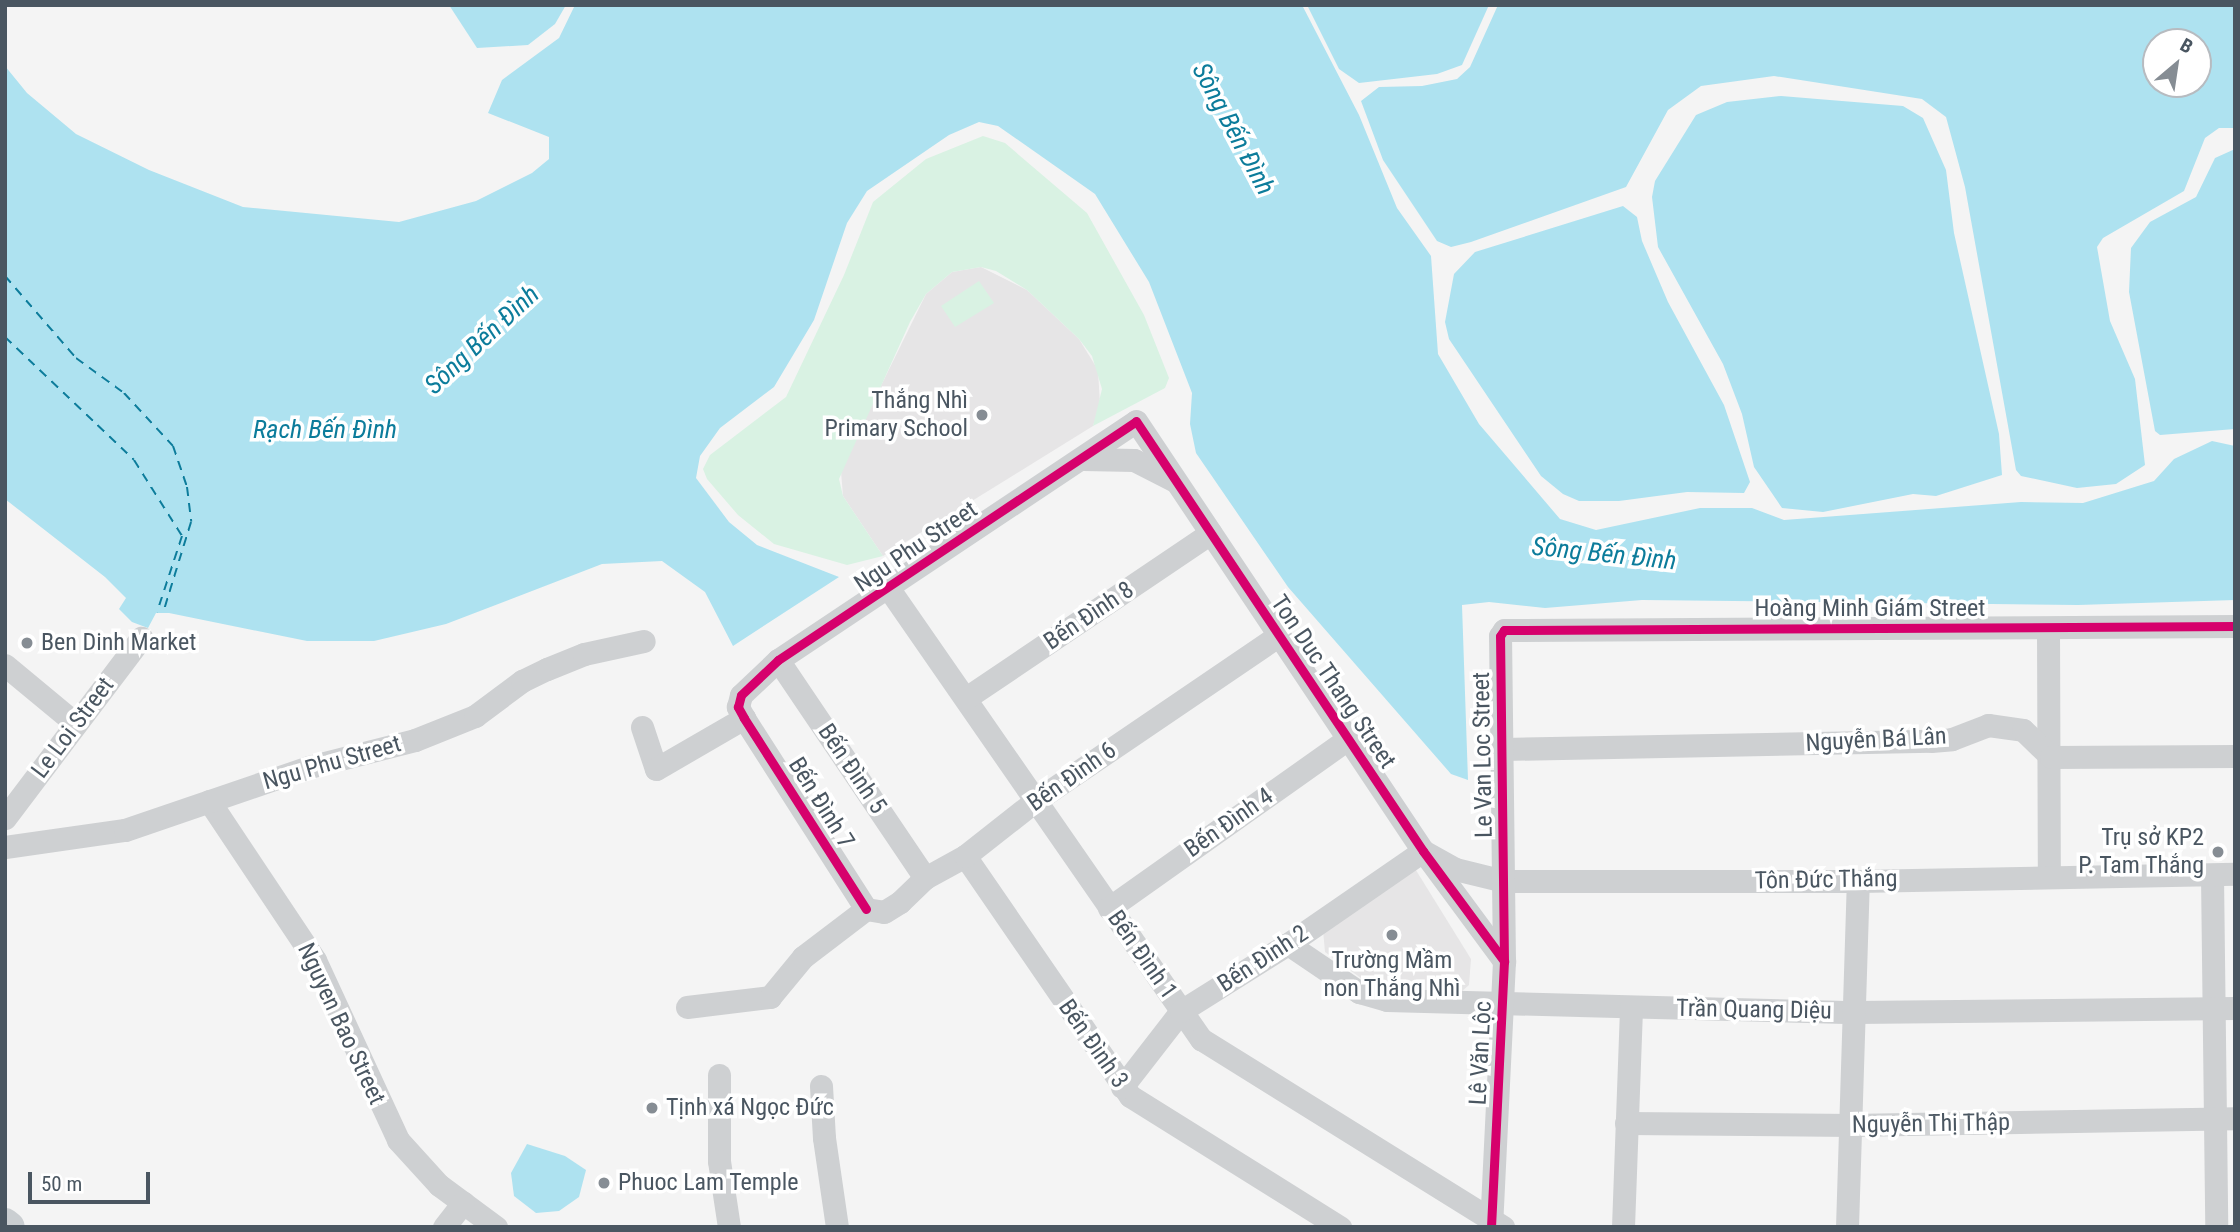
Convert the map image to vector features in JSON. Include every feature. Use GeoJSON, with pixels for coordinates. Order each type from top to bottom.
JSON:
{"type":"FeatureCollection","features":[{"type":"Feature","properties":{"kind":"main road"},"geometry":{"type":"LineString","coordinates":[[5,1223],[10,1227]]}},
{"type":"Feature","properties":{"kind":"street","name":"Ngu Phu Street"},"geometry":{"type":"LineString","coordinates":[[744,718],[738,707],[744,690],[778,660],[889,589],[1136,421]]}},
{"type":"Feature","properties":{"kind":"street","name":"Ton Duc Thang Street"},"geometry":{"type":"LineString","coordinates":[[1136,421],[1423,851],[1504,961]]}},
{"type":"Feature","properties":{"kind":"street"},"geometry":{"type":"LineString","coordinates":[[1079,460],[1117,456],[1134,460],[1178,484]]}},
{"type":"Feature","properties":{"kind":"street","name":"Bến Đình 8"},"geometry":{"type":"LineString","coordinates":[[966,698],[1211,533]]}},
{"type":"Feature","properties":{"kind":"street","name":"Bến Đình 1"},"geometry":{"type":"LineString","coordinates":[[889,589],[1201,1039],[1495,1225]]}},
{"type":"Feature","properties":{"kind":"street","name":"Hoàng Minh Giám Street"},"geometry":{"type":"LineString","coordinates":[[1504,630],[2048,630],[2235,626]]}},
{"type":"Feature","properties":{"kind":"street","name":"Le Van Loc Street"},"geometry":{"type":"LineString","coordinates":[[1504,630],[1500,636],[1504,749],[1504,881]]}},
{"type":"Feature","properties":{"kind":"street"},"geometry":{"type":"LineString","coordinates":[[2048,630],[2051,757],[2049,876]]}},
{"type":"Feature","properties":{"kind":"street","name":"Bến Đình 6"},"geometry":{"type":"LineString","coordinates":[[866,909],[884,912],[925,878],[965,856],[1035,801],[1278,636]]}},
{"type":"Feature","properties":{"kind":"street","name":"Le Loi Street"},"geometry":{"type":"LineString","coordinates":[[5,818],[141,638]]}},
{"type":"Feature","properties":{"kind":"street","name":"Ngu Phu Street"},"geometry":{"type":"LineString","coordinates":[[5,847],[125,830],[309,766],[415,740],[475,716],[522,681],[547,669],[584,654],[643,641]]}},
{"type":"Feature","properties":{"kind":"street","name":"Bến Đình 5"},"geometry":{"type":"LineString","coordinates":[[778,660],[925,878]]}},
{"type":"Feature","properties":{"kind":"street"},"geometry":{"type":"LineString","coordinates":[[5,665],[76,723]]}},
{"type":"Feature","properties":{"kind":"street"},"geometry":{"type":"LineString","coordinates":[[642,727],[656,769],[744,718]]}},
{"type":"Feature","properties":{"kind":"street","name":"Bến Đình 7"},"geometry":{"type":"LineString","coordinates":[[744,718],[866,909]]}},
{"type":"Feature","properties":{"kind":"street","name":"Nguyễn Bá Lân"},"geometry":{"type":"LineString","coordinates":[[1504,749],[1931,741],[1952,739],[1988,725],[2023,730],[2051,757]]}},
{"type":"Feature","properties":{"kind":"street","name":"Bến Đình 4"},"geometry":{"type":"LineString","coordinates":[[1109,908],[1348,738]]}},
{"type":"Feature","properties":{"kind":"street"},"geometry":{"type":"LineString","coordinates":[[2051,757],[2235,756]]}},
{"type":"Feature","properties":{"kind":"street","name":"Nguyen Bao Street"},"geometry":{"type":"LineString","coordinates":[[209,801],[315,960],[398,1140],[463,1203],[496,1227]]}},
{"type":"Feature","properties":{"kind":"street","name":"Tôn Đức Thắng"},"geometry":{"type":"LineString","coordinates":[[1423,851],[1455,869],[1504,881],[1858,881],[2223,874]]}},
{"type":"Feature","properties":{"kind":"street","name":"Bến Đình 2"},"geometry":{"type":"LineString","coordinates":[[1122,1087],[1181,1011],[1288,944],[1423,851]]}},
{"type":"Feature","properties":{"kind":"street","name":"Bến Đình 3"},"geometry":{"type":"LineString","coordinates":[[965,856],[1122,1087],[1140,1105],[1340,1227]]}},
{"type":"Feature","properties":{"kind":"street"},"geometry":{"type":"LineString","coordinates":[[2216,1227],[2226,1119],[2223,874]]}},
{"type":"Feature","properties":{"kind":"street","name":"Lê Văn Lộc"},"geometry":{"type":"LineString","coordinates":[[1495,1225],[1503,1002],[1504,881]]}},
{"type":"Feature","properties":{"kind":"street"},"geometry":{"type":"LineString","coordinates":[[1847,1227],[1858,881]]}},
{"type":"Feature","properties":{"kind":"street"},"geometry":{"type":"LineString","coordinates":[[687,1007],[770,997],[803,957],[866,909]]}},
{"type":"Feature","properties":{"kind":"street","name":"Trần Quang Diệu"},"geometry":{"type":"LineString","coordinates":[[1288,944],[1368,996],[1632,1007],[1855,1012],[2226,1008]]}},
{"type":"Feature","properties":{"kind":"street"},"geometry":{"type":"LineString","coordinates":[[1623,1227],[1632,1007]]}},
{"type":"Feature","properties":{"kind":"street"},"geometry":{"type":"LineString","coordinates":[[719,1075],[719,1161],[729,1227]]}},
{"type":"Feature","properties":{"kind":"street"},"geometry":{"type":"LineString","coordinates":[[821,1086],[837,1227]]}},
{"type":"Feature","properties":{"kind":"street","name":"Nguyễn Thị Thập"},"geometry":{"type":"LineString","coordinates":[[1626,1123],[1850,1125],[2226,1119]]}},
{"type":"Feature","properties":{"kind":"street"},"geometry":{"type":"LineString","coordinates":[[444,1227],[463,1203]]}},
{"type":"Feature","properties":{"kind":"shaded area","name":"Thắng Nhì Primary School"},"geometry":{"type":"Polygon","coordinates":[[[981,267],[1027,290],[1079,339],[1098,370],[1100,405],[1093,426],[883,556],[843,496],[841,471],[926,294],[952,272],[981,267]]]}},
{"type":"Feature","properties":{"kind":"shaded area","name":"Trường Mầm non Thắng Nhì"},"geometry":{"type":"Polygon","coordinates":[[[1414,867],[1471,959],[1469,985],[1461,992],[1376,989],[1325,952],[1323,930],[1414,867]]]}},
{"type":"Feature","properties":{"kind":"green space"},"geometry":{"type":"Polygon","coordinates":[[[983,136],[1005,143],[1087,213],[1144,315],[1169,378],[1165,388],[1093,426],[1102,389],[1092,356],[1079,339],[1027,290],[996,271],[981,267],[952,272],[926,294],[910,322],[839,479],[843,496],[883,556],[847,565],[774,544],[738,515],[707,479],[703,469],[710,455],[786,397],[844,275],[873,202],[926,159],[983,136]]]}},
{"type":"Feature","properties":{"kind":"green space"},"geometry":{"type":"Polygon","coordinates":[[[979,281],[994,303],[955,327],[941,306],[979,281]]]}},
{"type":"Feature","properties":{"kind":"water"},"geometry":{"type":"Polygon","coordinates":[[[449,5],[566,5],[555,24],[528,45],[477,48],[449,5]]]}},
{"type":"Feature","properties":{"kind":"water","name":"Rạch Bến Đình"},"geometry":{"type":"Polygon","coordinates":[[[575,5],[1302,5],[1359,115],[1397,208],[1431,256],[1438,354],[1479,424],[1560,519],[1596,530],[1700,508],[1752,508],[1784,520],[2021,502],[2083,503],[2154,481],[2174,459],[2212,441],[2235,446],[2235,600],[2078,605],[1642,600],[1545,608],[1489,602],[1462,605],[1468,780],[1451,774],[1288,587],[1196,453],[1190,424],[1192,393],[1149,282],[1095,194],[998,126],[979,122],[949,135],[867,191],[847,223],[814,320],[774,387],[720,428],[700,456],[696,478],[729,522],[757,545],[839,577],[733,646],[705,592],[662,561],[602,564],[446,624],[374,641],[307,641],[169,613],[156,613],[148,628],[132,622],[119,609],[126,598],[105,577],[5,499],[5,66],[27,93],[76,134],[149,170],[243,207],[399,222],[476,201],[532,173],[549,159],[549,137],[488,113],[502,80],[559,38],[575,5]]]}},
{"type":"Feature","properties":{"kind":"water"},"geometry":{"type":"Polygon","coordinates":[[[1307,5],[1489,5],[1462,65],[1437,74],[1359,83],[1339,69],[1307,5]]]}},
{"type":"Feature","properties":{"kind":"water"},"geometry":{"type":"Polygon","coordinates":[[[1498,5],[2235,5],[2235,128],[2219,128],[2205,138],[2184,191],[2103,238],[2097,247],[2110,321],[2135,379],[2145,465],[2116,484],[2077,488],[2021,476],[2016,470],[1965,187],[1946,117],[1922,99],[1774,76],[1701,86],[1668,110],[1626,187],[1451,247],[1437,241],[1383,160],[1361,101],[1379,87],[1422,86],[1457,79],[1470,67],[1498,5]]]}},
{"type":"Feature","properties":{"kind":"water"},"geometry":{"type":"Polygon","coordinates":[[[1781,96],[1903,106],[1923,118],[1946,170],[1954,233],[1999,434],[2002,475],[1936,496],[1913,494],[1823,512],[1782,508],[1754,467],[1742,414],[1723,364],[1658,247],[1652,197],[1655,181],[1696,115],[1727,102],[1781,96]]]}},
{"type":"Feature","properties":{"kind":"water"},"geometry":{"type":"Polygon","coordinates":[[[2235,149],[2235,429],[2160,435],[2155,431],[2129,292],[2131,248],[2150,222],[2196,197],[2215,158],[2235,149]]]}},
{"type":"Feature","properties":{"kind":"water"},"geometry":{"type":"Polygon","coordinates":[[[1623,206],[1637,217],[1642,241],[1668,302],[1724,405],[1750,482],[1744,493],[1687,492],[1619,501],[1579,501],[1563,494],[1541,476],[1449,339],[1445,322],[1454,274],[1475,252],[1623,206]]]}},
{"type":"Feature","properties":{"kind":"water"},"geometry":{"type":"Polygon","coordinates":[[[527,1144],[565,1156],[586,1170],[579,1197],[559,1211],[536,1213],[514,1196],[511,1173],[527,1144]]]}},
{"type":"Feature","properties":{"kind":"ferry route"},"geometry":{"type":"LineString","coordinates":[[5,276],[76,358],[124,393],[173,446],[187,487],[191,522],[163,613]]}},
{"type":"Feature","properties":{"kind":"ferry route"},"geometry":{"type":"LineString","coordinates":[[5,337],[134,460],[182,536],[157,612]]}},
{"type":"Feature","properties":{"kind":"cycle path"},"geometry":{"type":"LineString","coordinates":[[866,909],[744,718],[738,707],[741,695],[778,660],[1136,421],[1423,851],[1504,961]]}},
{"type":"Feature","properties":{"kind":"cycle path"},"geometry":{"type":"LineString","coordinates":[[1491,1227],[1504,961],[1500,636],[1504,630],[2235,626]]}},
{"type":"Feature","properties":{"kind":"place","name":"Thắng Nhì Primary School"},"geometry":{"type":"Point","coordinates":[982,415]}},
{"type":"Feature","properties":{"kind":"place","name":"Ben Dinh Market"},"geometry":{"type":"Point","coordinates":[27,643]}},
{"type":"Feature","properties":{"kind":"place","name":"Trụ sở KP2 P. Tam Thắng"},"geometry":{"type":"Point","coordinates":[2218,852]}},
{"type":"Feature","properties":{"kind":"place","name":"Trường Mầm non Thắng Nhì"},"geometry":{"type":"Point","coordinates":[1392,935]}},
{"type":"Feature","properties":{"kind":"place","name":"Tịnh xá Ngọc Đức"},"geometry":{"type":"Point","coordinates":[652,1108]}},
{"type":"Feature","properties":{"kind":"place","name":"Phuoc Lam Temple"},"geometry":{"type":"Point","coordinates":[604,1183]}},
{"type":"Feature","properties":{"kind":"water label","name":"Sông Bến Đình"},"geometry":{"type":"Point","coordinates":[1233,129]}},
{"type":"Feature","properties":{"kind":"water label","name":"Sông Bến Đình"},"geometry":{"type":"Point","coordinates":[482,340]}},
{"type":"Feature","properties":{"kind":"water label","name":"Sông Bến Đình"},"geometry":{"type":"Point","coordinates":[1604,554]}}]}
